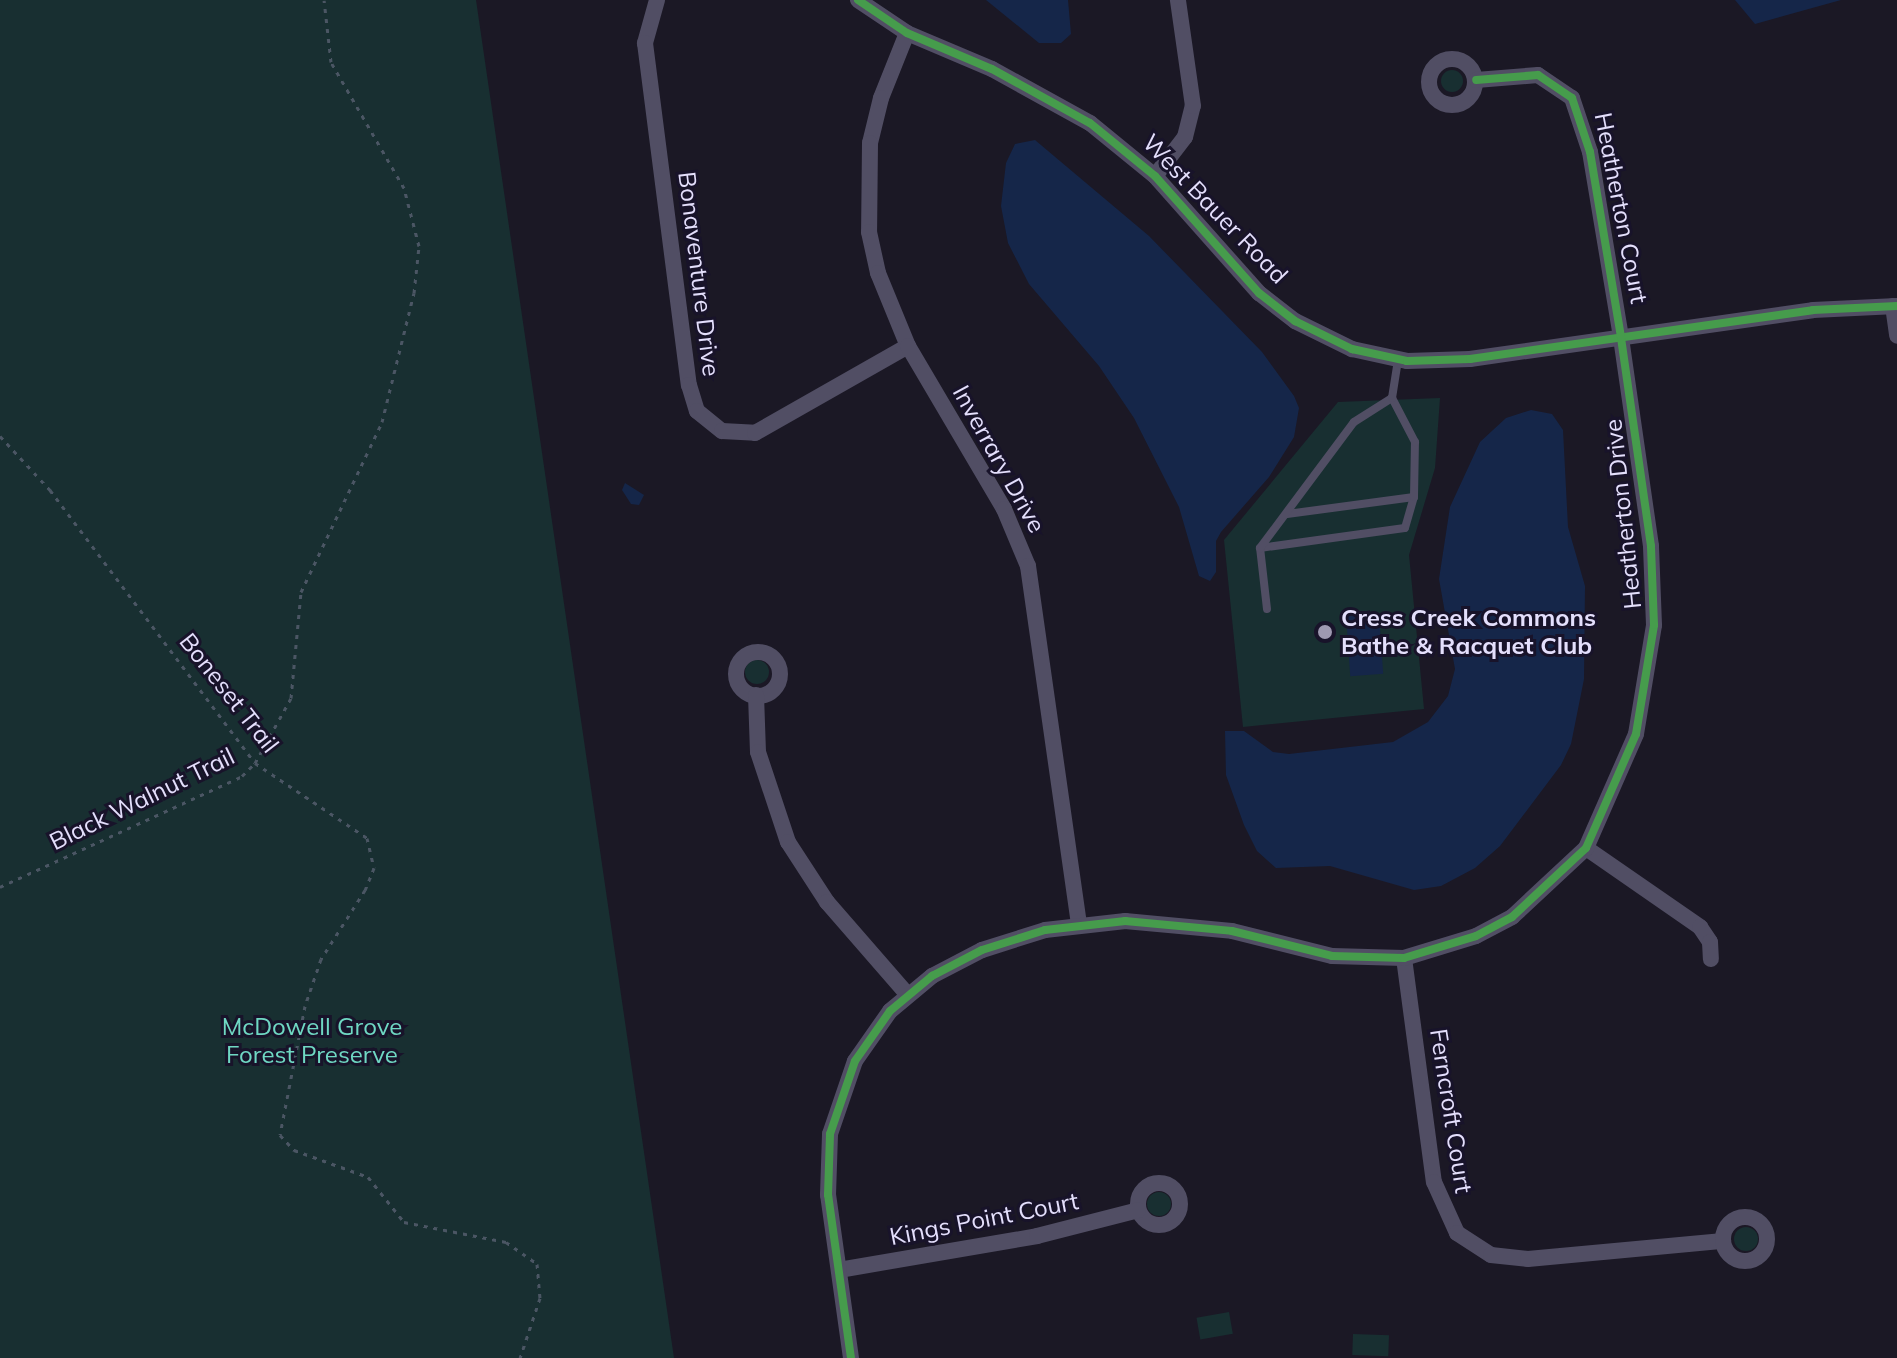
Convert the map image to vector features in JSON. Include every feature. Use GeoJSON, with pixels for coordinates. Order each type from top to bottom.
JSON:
{"type":"FeatureCollection","features":[{"type":"Feature","properties":{"kind":"street","name":"Bonaventure Drive"},"geometry":{"type":"LineString","coordinates":[[657,0],[645,43],[689,385],[697,411],[722,431],[755,433],[908,346]]}},
{"type":"Feature","properties":{"kind":"street","name":"West Bauer Road"},"geometry":{"type":"LineString","coordinates":[[858,0],[907,33],[1044,95],[1090,123],[1155,176],[1259,293],[1295,321],[1352,349],[1398,358],[1470,359],[1813,310],[1895,306]]}},
{"type":"Feature","properties":{"kind":"street"},"geometry":{"type":"LineString","coordinates":[[1155,176],[1185,137],[1193,106],[1178,0]]}},
{"type":"Feature","properties":{"kind":"street","name":"Inverrary Drive"},"geometry":{"type":"LineString","coordinates":[[907,33],[875,120],[867,198],[878,273],[908,346],[1004,509],[1028,566],[1079,923]]}},
{"type":"Feature","properties":{"kind":"street","name":"Heatherton Court"},"geometry":{"type":"LineString","coordinates":[[1476,80],[1538,75],[1572,98],[1590,152],[1621,337]]}},
{"type":"Feature","properties":{"kind":"street"},"geometry":{"type":"LineString","coordinates":[[1895,306],[1897,336]]}},
{"type":"Feature","properties":{"kind":"street","name":"Heatherton Drive"},"geometry":{"type":"LineString","coordinates":[[851,1358],[827,1167],[835,1111],[855,1061],[907,994],[982,950],[1079,923],[1196,925],[1332,956],[1404,958],[1476,936],[1512,917],[1586,848],[1636,734],[1654,625],[1651,546],[1621,337]]}},
{"type":"Feature","properties":{"kind":"street"},"geometry":{"type":"LineString","coordinates":[[756,695],[758,752],[788,842],[827,902],[907,994]]}},
{"type":"Feature","properties":{"kind":"street"},"geometry":{"type":"LineString","coordinates":[[1586,848],[1700,927],[1710,942],[1711,959]]}},
{"type":"Feature","properties":{"kind":"street","name":"Ferncroft Court"},"geometry":{"type":"LineString","coordinates":[[1404,958],[1436,1190],[1457,1233],[1491,1255],[1528,1259],[1723,1241]]}},
{"type":"Feature","properties":{"kind":"street","name":"Kings Point Court"},"geometry":{"type":"LineString","coordinates":[[839,1270],[1037,1236],[1138,1210]]}},
{"type":"Feature","properties":{"kind":"lane"},"geometry":{"type":"LineString","coordinates":[[1260,548],[1405,528],[1414,497],[1415,442],[1392,398],[1398,358]]}},
{"type":"Feature","properties":{"kind":"lane"},"geometry":{"type":"LineString","coordinates":[[1267,609],[1260,548],[1354,422],[1392,398]]}},
{"type":"Feature","properties":{"kind":"lane"},"geometry":{"type":"LineString","coordinates":[[1287,514],[1414,497]]}},
{"type":"Feature","properties":{"kind":"green space","name":"McDowell Grove Forest Preserve"},"geometry":{"type":"Polygon","coordinates":[[[0,0],[476,0],[674,1358],[0,1358],[0,0]]]}},
{"type":"Feature","properties":{"kind":"green space"},"geometry":{"type":"Polygon","coordinates":[[[1452,70],[1460,73],[1463,81],[1460,89],[1452,92],[1444,89],[1441,81],[1444,73],[1452,70]]]}},
{"type":"Feature","properties":{"kind":"green space","name":"Cress Creek Commons Bathe & Racquet Club"},"geometry":{"type":"Polygon","coordinates":[[[1440,398],[1435,468],[1409,555],[1424,709],[1243,727],[1224,540],[1338,402],[1440,398]]]}},
{"type":"Feature","properties":{"kind":"green space"},"geometry":{"type":"Polygon","coordinates":[[[757,660],[765,664],[769,672],[765,680],[757,684],[749,680],[745,672],[749,664],[757,660]]]}},
{"type":"Feature","properties":{"kind":"green space"},"geometry":{"type":"Polygon","coordinates":[[[1159,1192],[1167,1196],[1171,1204],[1167,1212],[1159,1216],[1151,1212],[1147,1204],[1151,1196],[1159,1192]]]}},
{"type":"Feature","properties":{"kind":"green space"},"geometry":{"type":"Polygon","coordinates":[[[1746,1227],[1754,1231],[1758,1239],[1754,1247],[1746,1251],[1738,1247],[1734,1239],[1738,1231],[1746,1227]]]}},
{"type":"Feature","properties":{"kind":"green space"},"geometry":{"type":"Polygon","coordinates":[[[1229,1312],[1233,1334],[1200,1339],[1197,1318],[1229,1312]]]}},
{"type":"Feature","properties":{"kind":"green space"},"geometry":{"type":"Polygon","coordinates":[[[1353,1334],[1389,1335],[1388,1356],[1352,1355],[1353,1334]]]}},
{"type":"Feature","properties":{"kind":"water"},"geometry":{"type":"Polygon","coordinates":[[[986,0],[1068,0],[1071,34],[1061,43],[1039,43],[986,0]]]}},
{"type":"Feature","properties":{"kind":"water"},"geometry":{"type":"Polygon","coordinates":[[[1735,0],[1841,0],[1755,24],[1735,0]]]}},
{"type":"Feature","properties":{"kind":"water"},"geometry":{"type":"Polygon","coordinates":[[[1035,140],[1149,236],[1262,352],[1294,396],[1299,408],[1294,437],[1269,477],[1216,541],[1216,572],[1210,581],[1199,576],[1179,507],[1134,418],[1099,366],[1029,284],[1008,243],[1001,206],[1006,163],[1015,144],[1035,140]]]}},
{"type":"Feature","properties":{"kind":"water"},"geometry":{"type":"Polygon","coordinates":[[[1531,410],[1552,414],[1563,430],[1568,527],[1585,586],[1584,679],[1571,744],[1561,765],[1500,846],[1475,868],[1441,886],[1414,890],[1330,866],[1276,868],[1257,851],[1244,825],[1226,775],[1225,731],[1244,731],[1273,752],[1289,754],[1393,742],[1428,722],[1448,696],[1455,669],[1439,579],[1450,507],[1480,442],[1506,418],[1531,410]]]}},
{"type":"Feature","properties":{"kind":"water"},"geometry":{"type":"Polygon","coordinates":[[[625,483],[644,495],[639,505],[631,504],[622,490],[625,483]]]}},
{"type":"Feature","properties":{"kind":"water"},"geometry":{"type":"Polygon","coordinates":[[[1379,614],[1383,674],[1350,676],[1346,616],[1379,614]]]}},
{"type":"Feature","properties":{"kind":"cycle path"},"geometry":{"type":"LineString","coordinates":[[858,0],[907,33],[992,69],[1090,123],[1155,176],[1259,293],[1295,321],[1352,349],[1407,361],[1470,359],[1813,310],[1897,306]]}},
{"type":"Feature","properties":{"kind":"cycle path"},"geometry":{"type":"LineString","coordinates":[[851,1358],[828,1195],[830,1134],[855,1061],[890,1011],[932,976],[982,950],[1045,930],[1125,921],[1232,931],[1332,956],[1404,958],[1476,936],[1512,917],[1586,848],[1636,734],[1654,625],[1651,546],[1590,152],[1572,98],[1538,75],[1476,80]]}},
{"type":"Feature","properties":{"kind":"place","name":"Cress Creek Commons Bathe & Racquet Club"},"geometry":{"type":"Point","coordinates":[1325,632]}}]}
